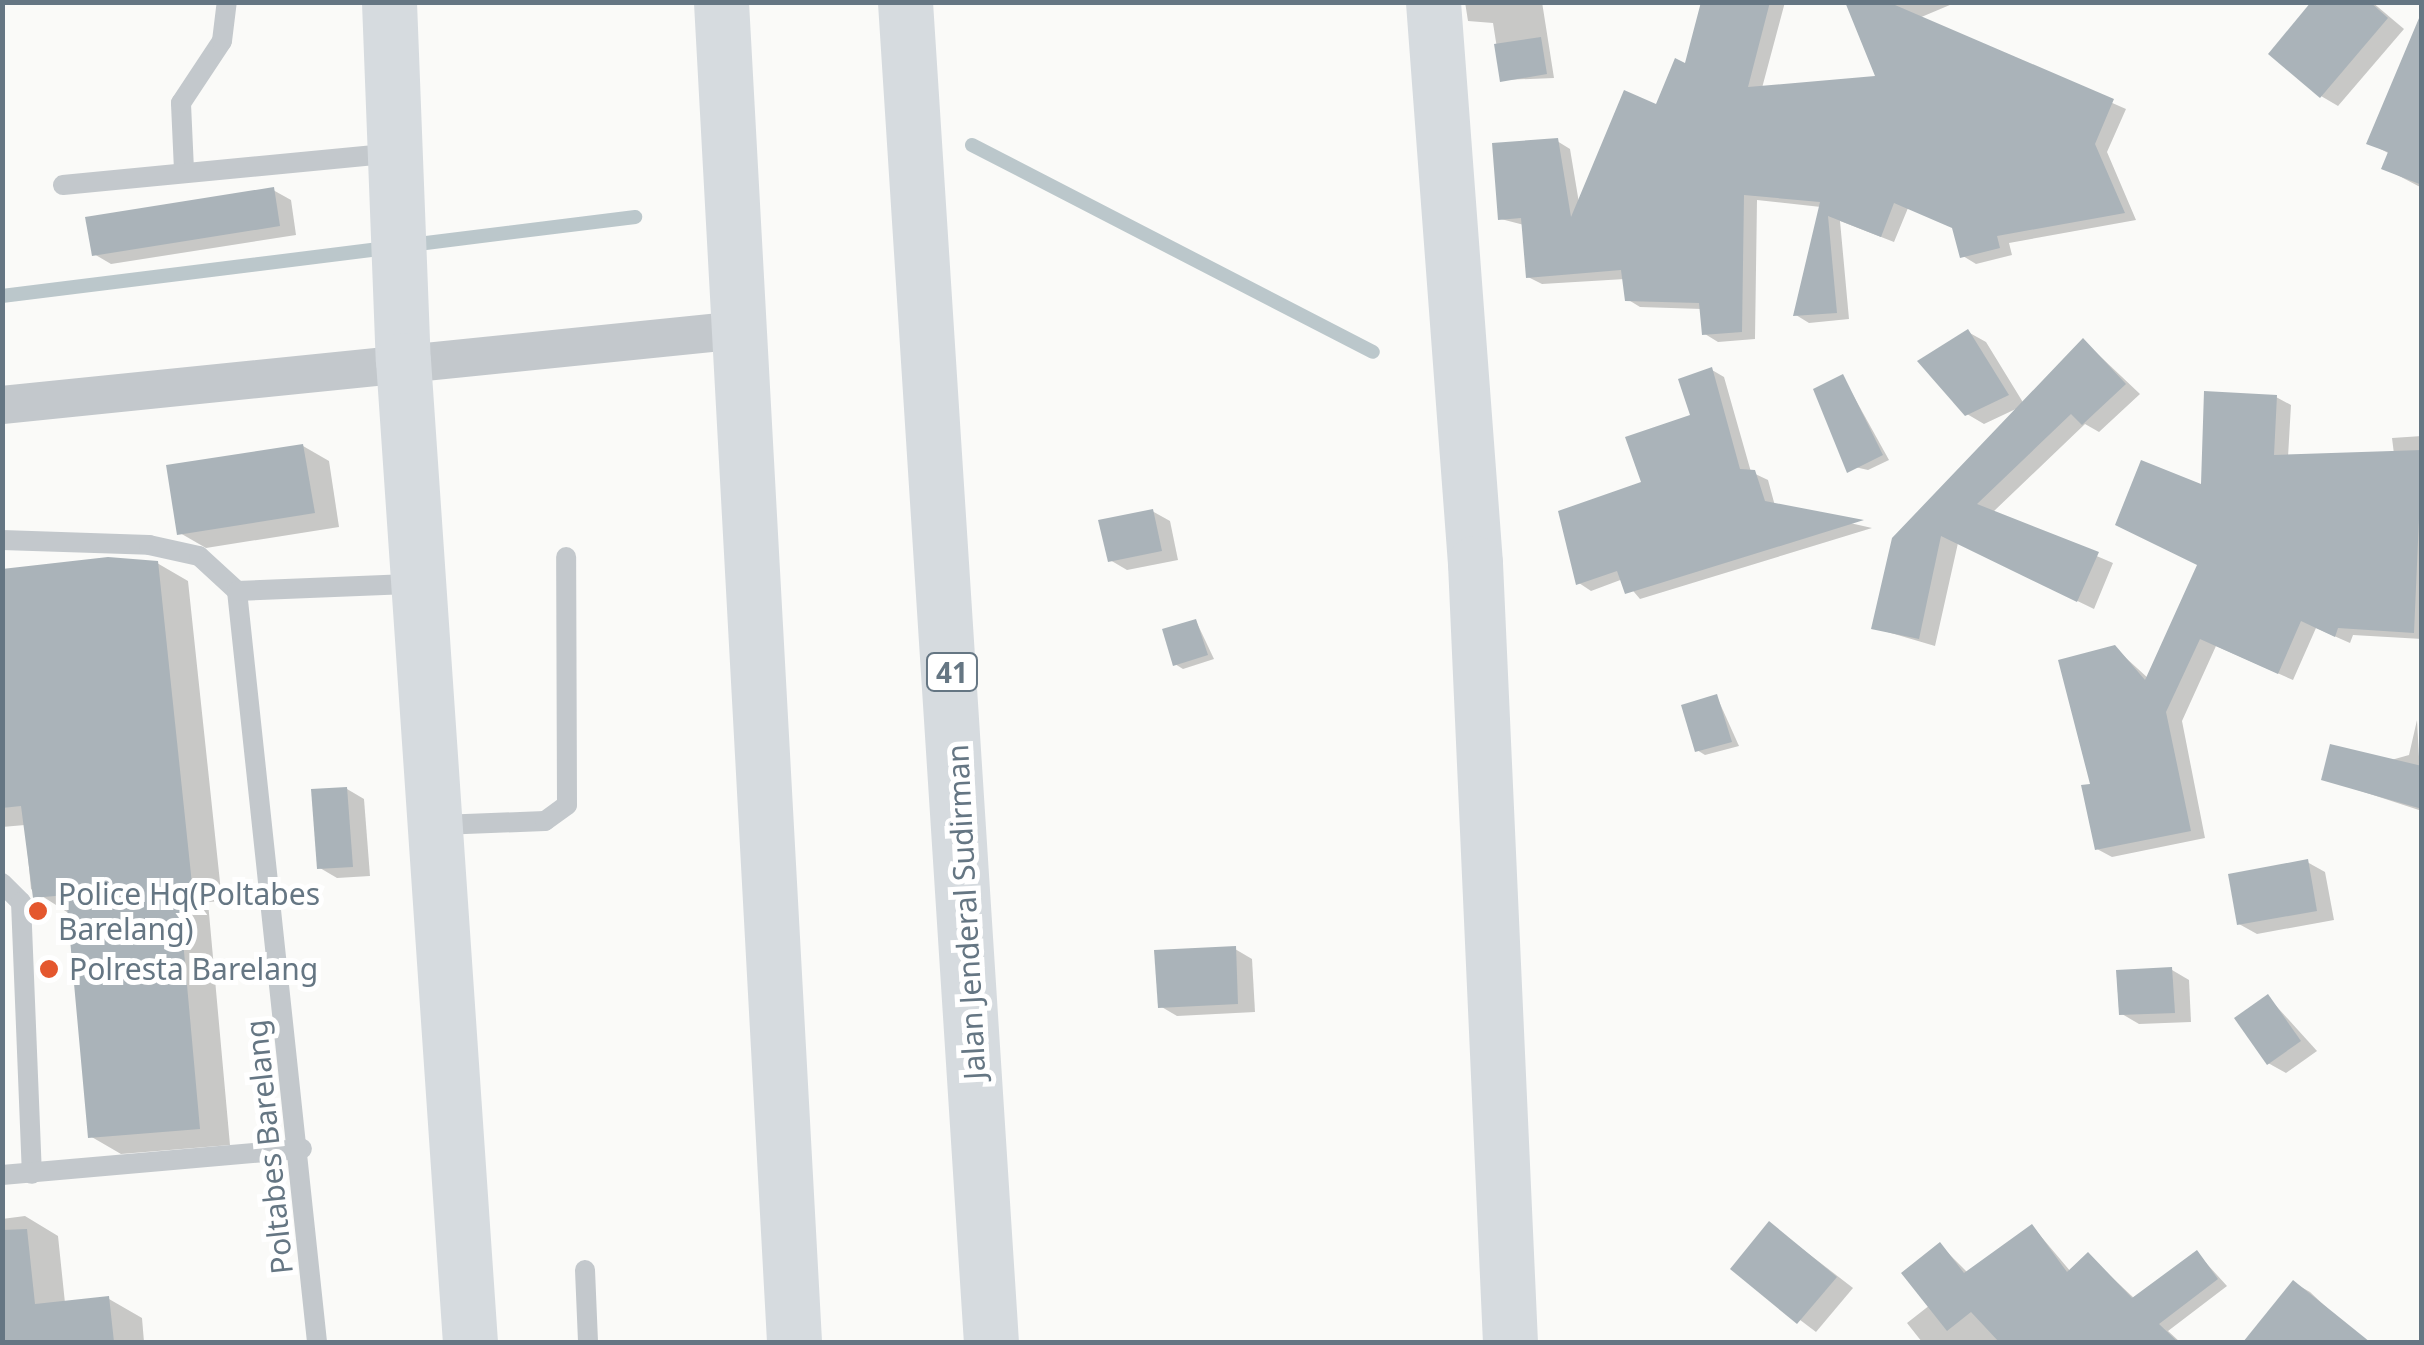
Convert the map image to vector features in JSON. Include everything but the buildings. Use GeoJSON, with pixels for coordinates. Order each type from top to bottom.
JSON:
{"type":"FeatureCollection","features":[{"type":"Feature","properties":{"kind":"main road"},"geometry":{"type":"LineString","coordinates":[[389,2],[403,360],[440,825],[470,1342]]}},
{"type":"Feature","properties":{"kind":"main road"},"geometry":{"type":"LineString","coordinates":[[721,2],[794,1342]]}},
{"type":"Feature","properties":{"kind":"main road","name":"Jalan Jenderal Sudirman"},"geometry":{"type":"LineString","coordinates":[[905,2],[991,1342]]}},
{"type":"Feature","properties":{"kind":"main road"},"geometry":{"type":"LineString","coordinates":[[1433,2],[1475,563],[1510,1342]]}},
{"type":"Feature","properties":{"kind":"street"},"geometry":{"type":"LineString","coordinates":[[2,406],[403,360],[740,330]]}},
{"type":"Feature","properties":{"kind":"lane"},"geometry":{"type":"LineString","coordinates":[[184,170],[181,103],[222,41],[226,2]]}},
{"type":"Feature","properties":{"kind":"lane"},"geometry":{"type":"LineString","coordinates":[[63,185],[184,170],[397,153]]}},
{"type":"Feature","properties":{"kind":"lane"},"geometry":{"type":"LineString","coordinates":[[2,540],[149,544],[199,556],[238,591],[421,584]]}},
{"type":"Feature","properties":{"kind":"lane"},"geometry":{"type":"LineString","coordinates":[[440,825],[545,821],[567,805],[566,557]]}},
{"type":"Feature","properties":{"kind":"lane","name":"Poltabes Barelang"},"geometry":{"type":"LineString","coordinates":[[238,591],[302,1149],[317,1342]]}},
{"type":"Feature","properties":{"kind":"lane"},"geometry":{"type":"LineString","coordinates":[[2,882],[21,902],[32,1174]]}},
{"type":"Feature","properties":{"kind":"lane"},"geometry":{"type":"LineString","coordinates":[[2,1175],[302,1149]]}},
{"type":"Feature","properties":{"kind":"lane"},"geometry":{"type":"LineString","coordinates":[[586,1270],[588,1342]]}},
{"type":"Feature","properties":{"kind":"waterway"},"geometry":{"type":"LineString","coordinates":[[972,145],[1373,352]]}},
{"type":"Feature","properties":{"kind":"waterway"},"geometry":{"type":"LineString","coordinates":[[410,245],[635,217]]}},
{"type":"Feature","properties":{"kind":"waterway"},"geometry":{"type":"LineString","coordinates":[[2,296],[389,248]]}},
{"type":"Feature","properties":{"kind":"place","name":"Police Hq(Poltabes Barelang)"},"geometry":{"type":"Point","coordinates":[38,911]}},
{"type":"Feature","properties":{"kind":"place","name":"Polresta Barelang"},"geometry":{"type":"Point","coordinates":[49,969]}}]}
